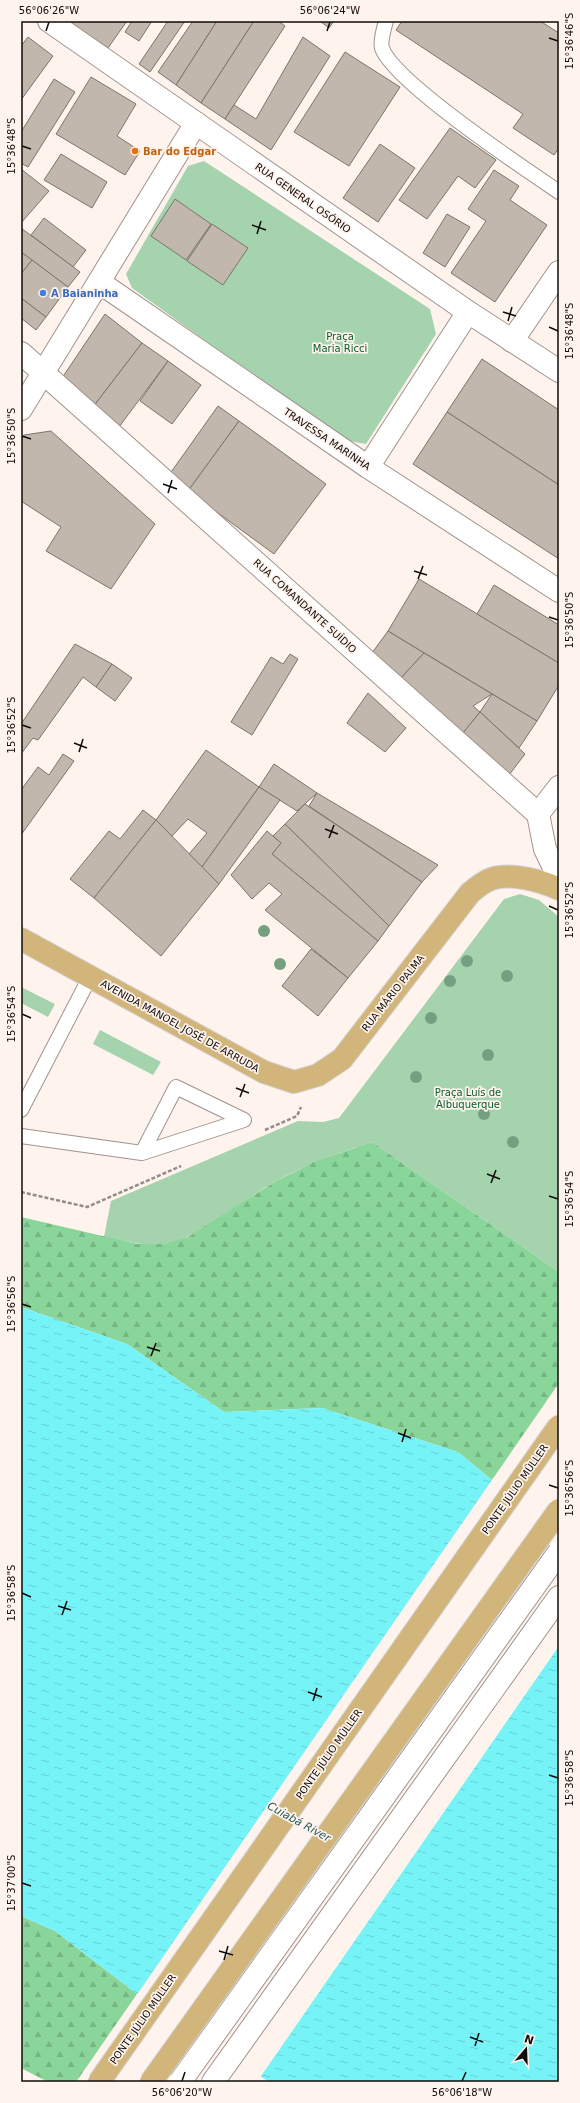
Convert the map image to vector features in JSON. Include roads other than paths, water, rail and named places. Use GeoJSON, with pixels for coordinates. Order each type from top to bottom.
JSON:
{"type":"FeatureCollection","features":[{"type":"Feature","properties":{"kind":"main road","name":"RUA MÁRIO PALMA"},"geometry":{"type":"LineString","coordinates":[[342,1059],[470,893],[489,880],[506,877],[552,886],[559,890]]}},
{"type":"Feature","properties":{"kind":"main road","name":"AVENIDA MANOEL JOSÉ DE ARRUDA"},"geometry":{"type":"LineString","coordinates":[[21,939],[264,1072],[294,1082],[318,1075],[342,1059]]}},
{"type":"Feature","properties":{"kind":"main road","name":"PONTE JÚLIO MÜLLER"},"geometry":{"type":"LineString","coordinates":[[99,2082],[559,1426]]}},
{"type":"Feature","properties":{"kind":"main road"},"geometry":{"type":"LineString","coordinates":[[150,2082],[559,1510]]}},
{"type":"Feature","properties":{"kind":"street","name":"RUA GENERAL OSÓRIO"},"geometry":{"type":"LineString","coordinates":[[49,21],[468,312],[559,371]]}},
{"type":"Feature","properties":{"kind":"street"},"geometry":{"type":"LineString","coordinates":[[21,409],[196,123]]}},
{"type":"Feature","properties":{"kind":"street"},"geometry":{"type":"LineString","coordinates":[[512,341],[559,272]]}},
{"type":"Feature","properties":{"kind":"street","name":"TRAVESSA MARINHA"},"geometry":{"type":"LineString","coordinates":[[99,282],[368,467],[559,591]]}},
{"type":"Feature","properties":{"kind":"street"},"geometry":{"type":"LineString","coordinates":[[368,467],[468,312]]}},
{"type":"Feature","properties":{"kind":"street","name":"RUA COMANDANTE SUÍDIO"},"geometry":{"type":"LineString","coordinates":[[21,353],[538,814]]}},
{"type":"Feature","properties":{"kind":"street"},"geometry":{"type":"LineString","coordinates":[[559,787],[538,814],[545,849],[559,878]]}},
{"type":"Feature","properties":{"kind":"street"},"geometry":{"type":"LineString","coordinates":[[180,2082],[559,1552]]}},
{"type":"Feature","properties":{"kind":"street"},"geometry":{"type":"LineString","coordinates":[[213,2082],[559,1597]]}},
{"type":"Feature","properties":{"kind":"lane"},"geometry":{"type":"LineString","coordinates":[[386,21],[382,47],[388,60],[406,78],[490,143],[559,192]]}},
{"type":"Feature","properties":{"kind":"lane"},"geometry":{"type":"LineString","coordinates":[[21,1110],[90,977]]}},
{"type":"Feature","properties":{"kind":"lane"},"geometry":{"type":"LineString","coordinates":[[21,1136],[142,1153],[244,1120],[176,1087],[142,1153]]}},
{"type":"Feature","properties":{"kind":"water","name":"Cuiabá River"},"geometry":{"type":"Polygon","coordinates":[[[21,1307],[127,1344],[224,1412],[322,1408],[458,1452],[492,1480],[541,1467],[559,1457],[559,2082],[269,2082],[137,1994],[55,1931],[21,1916],[21,1307]]]}},
{"type":"Feature","properties":{"kind":"place","name":"Bar do Edgar"},"geometry":{"type":"Point","coordinates":[135,151]}},
{"type":"Feature","properties":{"kind":"place","name":"A Baianinha"},"geometry":{"type":"Point","coordinates":[43,293]}},
{"type":"Feature","properties":{"kind":"park label","name":"Praça Maria Ricci"},"geometry":{"type":"Point","coordinates":[340,342]}},
{"type":"Feature","properties":{"kind":"park label","name":"Praça Luís de Albuquerque"},"geometry":{"type":"Point","coordinates":[468,1098]}}]}
